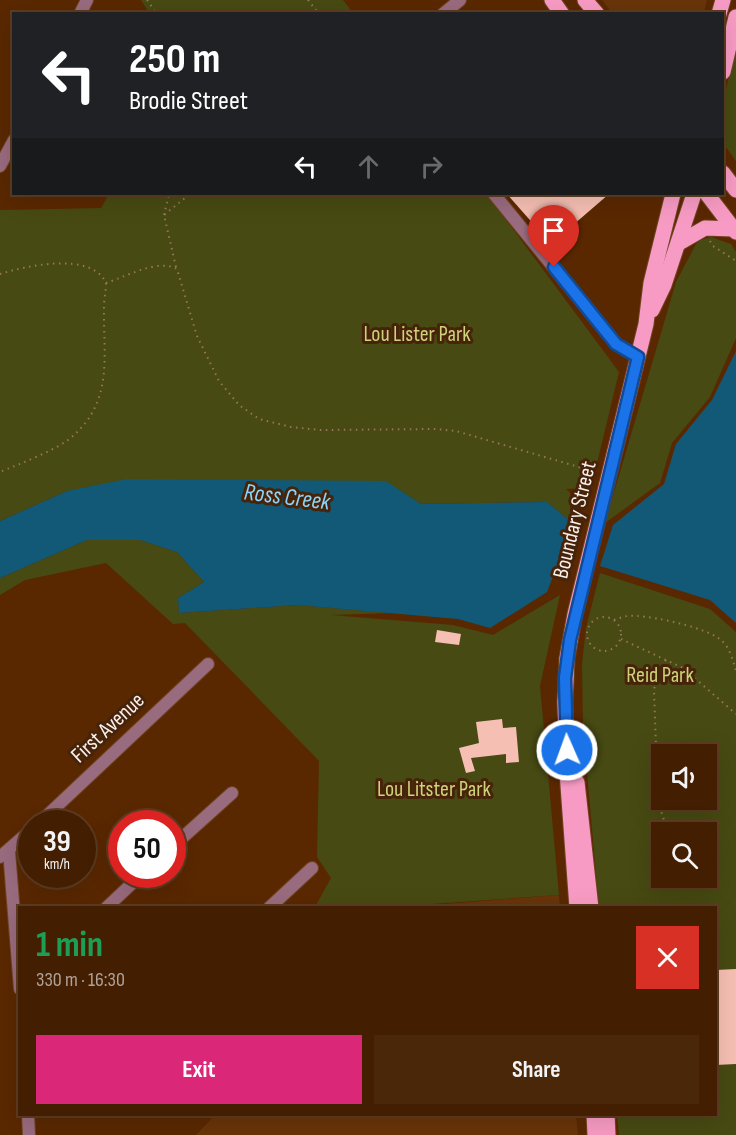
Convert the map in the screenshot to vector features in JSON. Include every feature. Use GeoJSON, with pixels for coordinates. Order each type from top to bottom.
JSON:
{"type":"FeatureCollection","features":[{"type":"Feature","properties":{"kind":"main road"},"geometry":{"type":"LineString","coordinates":[[585,0],[595,12]]}},
{"type":"Feature","properties":{"kind":"main road"},"geometry":{"type":"LineString","coordinates":[[724,68],[736,17]]}},
{"type":"Feature","properties":{"kind":"main road"},"geometry":{"type":"LineString","coordinates":[[724,175],[736,190]]}},
{"type":"Feature","properties":{"kind":"main road","name":"Boundary Street"},"geometry":{"type":"LineString","coordinates":[[577,906],[567,772],[565,678],[573,623],[646,324],[651,284],[673,195]]}},
{"type":"Feature","properties":{"kind":"main road","name":"Boundary Street"},"geometry":{"type":"LineString","coordinates":[[646,324],[664,285],[694,195]]}},
{"type":"Feature","properties":{"kind":"main road"},"geometry":{"type":"LineString","coordinates":[[708,195],[735,230]]}},
{"type":"Feature","properties":{"kind":"main road"},"geometry":{"type":"LineString","coordinates":[[679,243],[705,228],[735,230]]}},
{"type":"Feature","properties":{"kind":"main road","name":"Boundary Street"},"geometry":{"type":"LineString","coordinates":[[566,729],[576,771],[591,906]]}},
{"type":"Feature","properties":{"kind":"main road"},"geometry":{"type":"LineString","coordinates":[[594,1116],[595,1135]]}},
{"type":"Feature","properties":{"kind":"main road"},"geometry":{"type":"LineString","coordinates":[[607,1116],[608,1135]]}},
{"type":"Feature","properties":{"kind":"street"},"geometry":{"type":"LineString","coordinates":[[445,12],[460,0]]}},
{"type":"Feature","properties":{"kind":"street"},"geometry":{"type":"LineString","coordinates":[[0,166],[12,144]]}},
{"type":"Feature","properties":{"kind":"street"},"geometry":{"type":"LineString","coordinates":[[495,195],[616,344],[638,357]]}},
{"type":"Feature","properties":{"kind":"street","name":"First Avenue"},"geometry":{"type":"LineString","coordinates":[[53,810],[208,664]]}},
{"type":"Feature","properties":{"kind":"street"},"geometry":{"type":"LineString","coordinates":[[186,834],[232,793]]}},
{"type":"Feature","properties":{"kind":"street"},"geometry":{"type":"LineString","coordinates":[[18,842],[4,854],[18,979]]}},
{"type":"Feature","properties":{"kind":"street"},"geometry":{"type":"LineString","coordinates":[[271,906],[312,868]]}},
{"type":"Feature","properties":{"kind":"street"},"geometry":{"type":"LineString","coordinates":[[108,906],[127,888]]}},
{"type":"Feature","properties":{"kind":"street"},"geometry":{"type":"LineString","coordinates":[[28,1116],[29,1135]]}},
{"type":"Feature","properties":{"kind":"path"},"geometry":{"type":"LineString","coordinates":[[308,0],[317,12]]}},
{"type":"Feature","properties":{"kind":"path"},"geometry":{"type":"LineString","coordinates":[[169,195],[164,215],[197,336],[219,381],[239,405],[260,419],[291,427],[320,430],[435,429],[456,431],[596,472]]}},
{"type":"Feature","properties":{"kind":"path"},"geometry":{"type":"LineString","coordinates":[[164,215],[189,195]]}},
{"type":"Feature","properties":{"kind":"path"},"geometry":{"type":"LineString","coordinates":[[707,236],[713,246],[736,261]]}},
{"type":"Feature","properties":{"kind":"path"},"geometry":{"type":"LineString","coordinates":[[0,274],[30,265],[68,264],[83,266],[98,272],[106,283],[104,382],[93,413],[73,437],[0,472]]}},
{"type":"Feature","properties":{"kind":"path"},"geometry":{"type":"LineString","coordinates":[[106,283],[151,267],[167,264],[177,269]]}},
{"type":"Feature","properties":{"kind":"path"},"geometry":{"type":"LineString","coordinates":[[614,620],[620,628],[621,639],[614,648],[604,651],[593,647],[587,638],[592,622],[603,617],[614,620],[624,616],[637,616],[707,632],[722,640],[728,648],[736,671]]}},
{"type":"Feature","properties":{"kind":"path"},"geometry":{"type":"LineString","coordinates":[[621,639],[683,668],[736,714]]}},
{"type":"Feature","properties":{"kind":"path"},"geometry":{"type":"LineString","coordinates":[[666,660],[654,682],[658,802],[666,822]]}},
{"type":"Feature","properties":{"kind":"shaded area"},"geometry":{"type":"Polygon","coordinates":[[[602,0],[707,0],[704,12],[611,12],[602,0]]]}},
{"type":"Feature","properties":{"kind":"shaded area"},"geometry":{"type":"Polygon","coordinates":[[[559,895],[560,906],[420,906],[559,895]]]}},
{"type":"Feature","properties":{"kind":"shaded area"},"geometry":{"type":"Polygon","coordinates":[[[214,1116],[576,1116],[578,1135],[196,1135],[214,1116]]]}},
{"type":"Feature","properties":{"kind":"green space"},"geometry":{"type":"Polygon","coordinates":[[[141,0],[343,0],[352,12],[148,12],[141,0]]]}},
{"type":"Feature","properties":{"kind":"green space"},"geometry":{"type":"Polygon","coordinates":[[[736,40],[736,161],[724,144],[724,100],[736,40]]]}},
{"type":"Feature","properties":{"kind":"green space","name":"Lou Lister Park"},"geometry":{"type":"Polygon","coordinates":[[[108,195],[488,195],[619,372],[591,488],[566,489],[570,493],[570,521],[547,502],[421,504],[385,481],[67,491],[0,521],[0,210],[101,208],[108,195]]]}},
{"type":"Feature","properties":{"kind":"green space"},"geometry":{"type":"Polygon","coordinates":[[[711,237],[731,244],[736,252],[736,338],[710,397],[672,443],[660,483],[605,523],[676,282],[696,244],[700,240],[711,237]]]}},
{"type":"Feature","properties":{"kind":"green space","name":"Lou Litster Park"},"geometry":{"type":"Polygon","coordinates":[[[87,540],[140,540],[177,552],[204,582],[178,598],[179,613],[297,605],[393,613],[331,615],[453,625],[493,635],[560,595],[540,686],[559,895],[402,906],[316,906],[331,878],[317,857],[319,761],[185,623],[173,624],[106,563],[25,580],[0,595],[0,578],[87,540]]]}},
{"type":"Feature","properties":{"kind":"green space","name":"Reid Park"},"geometry":{"type":"Polygon","coordinates":[[[600,573],[710,609],[736,632],[736,1135],[619,1135],[617,1116],[717,1116],[717,906],[599,906],[583,727],[582,664],[586,628],[600,573]]]}},
{"type":"Feature","properties":{"kind":"water"},"geometry":{"type":"Polygon","coordinates":[[[736,351],[736,623],[710,600],[600,566],[613,525],[664,484],[676,444],[712,400],[736,351]]]}},
{"type":"Feature","properties":{"kind":"water","name":"Ross Creek"},"geometry":{"type":"Polygon","coordinates":[[[127,479],[386,481],[421,504],[547,502],[570,521],[567,539],[547,592],[490,628],[458,619],[297,605],[179,613],[178,598],[204,582],[177,552],[140,540],[87,540],[0,578],[0,521],[67,491],[127,479]]]}},
{"type":"Feature","properties":{"kind":"building"},"geometry":{"type":"Polygon","coordinates":[[[508,195],[608,195],[551,244],[508,195]]]}},
{"type":"Feature","properties":{"kind":"building"},"geometry":{"type":"Polygon","coordinates":[[[437,630],[461,634],[459,645],[435,642],[437,630]]]}},
{"type":"Feature","properties":{"kind":"building"},"geometry":{"type":"Polygon","coordinates":[[[502,719],[503,728],[516,727],[519,762],[506,763],[506,754],[471,758],[475,771],[466,773],[459,748],[479,743],[476,722],[502,719]]]}},
{"type":"Feature","properties":{"kind":"building"},"geometry":{"type":"Polygon","coordinates":[[[736,969],[736,1064],[717,1065],[717,970],[736,969]]]}},
{"type":"Feature","properties":{"kind":"route"},"geometry":{"type":"LineString","coordinates":[[554,267],[616,344],[638,357],[570,640],[565,678],[567,750]]}}]}
